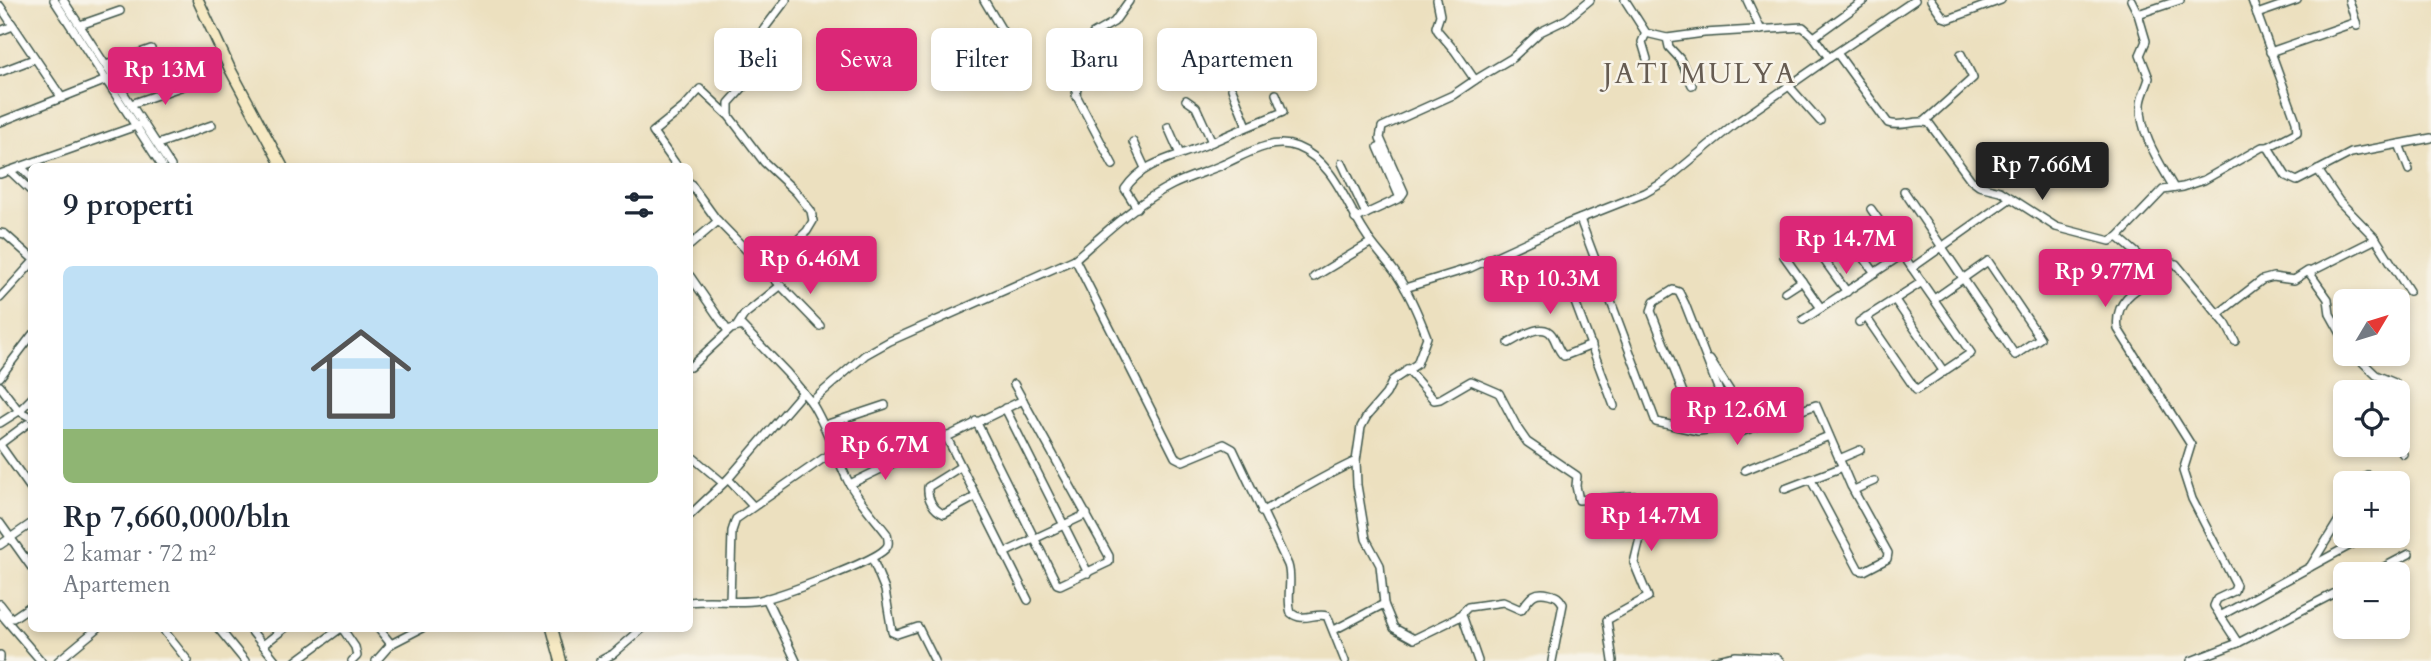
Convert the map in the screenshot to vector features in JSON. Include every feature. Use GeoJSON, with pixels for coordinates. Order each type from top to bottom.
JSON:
{"type":"FeatureCollection","features":[{"type":"Feature","properties":{"kind":"street"},"geometry":{"type":"LineString","coordinates":[[54,0],[110,79],[160,163]]}},
{"type":"Feature","properties":{"kind":"street"},"geometry":{"type":"LineString","coordinates":[[62,0],[106,65],[110,79],[131,104],[139,125],[158,144],[169,163]]}},
{"type":"Feature","properties":{"kind":"street"},"geometry":{"type":"LineString","coordinates":[[198,0],[230,69],[280,163]]}},
{"type":"Feature","properties":{"kind":"street"},"geometry":{"type":"LineString","coordinates":[[729,116],[729,103],[773,54],[773,49],[761,34],[786,0]]}},
{"type":"Feature","properties":{"kind":"street"},"geometry":{"type":"LineString","coordinates":[[984,0],[1001,28]]}},
{"type":"Feature","properties":{"kind":"street"},"geometry":{"type":"LineString","coordinates":[[1113,165],[1076,95],[1083,79],[1074,64],[1098,52],[1093,34],[1114,22],[1129,0]]}},
{"type":"Feature","properties":{"kind":"street"},"geometry":{"type":"LineString","coordinates":[[1437,0],[1440,15],[1436,27],[1475,80]]}},
{"type":"Feature","properties":{"kind":"street"},"geometry":{"type":"LineString","coordinates":[[1355,219],[1400,198],[1404,190],[1380,138],[1382,127],[1445,100],[1512,58],[1540,32],[1567,19],[1589,0]]}},
{"type":"Feature","properties":{"kind":"street"},"geometry":{"type":"LineString","coordinates":[[1625,0],[1646,33],[1667,38],[1803,27],[1829,58]]}},
{"type":"Feature","properties":{"kind":"street"},"geometry":{"type":"LineString","coordinates":[[1747,0],[1761,30]]}},
{"type":"Feature","properties":{"kind":"street"},"geometry":{"type":"LineString","coordinates":[[1405,288],[1470,268],[1580,219],[1623,204],[1664,182],[1716,138],[1788,85],[1915,0]]}},
{"type":"Feature","properties":{"kind":"street"},"geometry":{"type":"LineString","coordinates":[[1931,0],[1946,19],[2001,0]]}},
{"type":"Feature","properties":{"kind":"street"},"geometry":{"type":"LineString","coordinates":[[2131,0],[2146,41],[2140,53],[2149,76],[2141,102],[2142,117],[2152,149],[2174,188]]}},
{"type":"Feature","properties":{"kind":"street"},"geometry":{"type":"LineString","coordinates":[[2138,14],[2180,0]]}},
{"type":"Feature","properties":{"kind":"street"},"geometry":{"type":"LineString","coordinates":[[1925,121],[1934,128],[1971,180],[1979,186],[2000,191],[2056,227],[2110,241],[2118,237],[2159,193],[2167,188],[2183,187],[2204,180],[2262,147],[2268,147],[2297,132],[2296,121],[2252,0]]}},
{"type":"Feature","properties":{"kind":"street"},"geometry":{"type":"LineString","coordinates":[[2257,14],[2297,0]]}},
{"type":"Feature","properties":{"kind":"street"},"geometry":{"type":"LineString","coordinates":[[2270,52],[2357,24],[2349,0]]}},
{"type":"Feature","properties":{"kind":"street"},"geometry":{"type":"LineString","coordinates":[[1814,37],[1860,1]]}},
{"type":"Feature","properties":{"kind":"street"},"geometry":{"type":"LineString","coordinates":[[0,6],[62,98]]}},
{"type":"Feature","properties":{"kind":"street"},"geometry":{"type":"LineString","coordinates":[[80,25],[120,11]]}},
{"type":"Feature","properties":{"kind":"street"},"geometry":{"type":"LineString","coordinates":[[0,31],[13,26]]}},
{"type":"Feature","properties":{"kind":"street"},"geometry":{"type":"LineString","coordinates":[[1646,33],[1642,42],[1647,59]]}},
{"type":"Feature","properties":{"kind":"street"},"geometry":{"type":"LineString","coordinates":[[1667,38],[1669,47],[1680,59],[1692,85]]}},
{"type":"Feature","properties":{"kind":"street"},"geometry":{"type":"LineString","coordinates":[[106,65],[151,49]]}},
{"type":"Feature","properties":{"kind":"street"},"geometry":{"type":"LineString","coordinates":[[1838,53],[1888,123],[1897,125],[1925,121],[1973,78],[1961,54]]}},
{"type":"Feature","properties":{"kind":"street"},"geometry":{"type":"LineString","coordinates":[[0,72],[34,59]]}},
{"type":"Feature","properties":{"kind":"street"},"geometry":{"type":"LineString","coordinates":[[0,122],[110,79]]}},
{"type":"Feature","properties":{"kind":"street"},"geometry":{"type":"LineString","coordinates":[[131,104],[189,84]]}},
{"type":"Feature","properties":{"kind":"street"},"geometry":{"type":"LineString","coordinates":[[1788,85],[1820,121]]}},
{"type":"Feature","properties":{"kind":"street"},"geometry":{"type":"LineString","coordinates":[[675,163],[653,132],[683,108],[700,89],[729,116],[764,162],[796,192],[811,211],[813,221],[807,231],[767,269]]}},
{"type":"Feature","properties":{"kind":"street"},"geometry":{"type":"LineString","coordinates":[[1233,91],[1247,126]]}},
{"type":"Feature","properties":{"kind":"street"},"geometry":{"type":"LineString","coordinates":[[1137,208],[1125,188],[1145,167],[1283,112],[1276,94]]}},
{"type":"Feature","properties":{"kind":"street"},"geometry":{"type":"LineString","coordinates":[[1186,100],[1196,107],[1212,142]]}},
{"type":"Feature","properties":{"kind":"street"},"geometry":{"type":"LineString","coordinates":[[32,163],[139,125]]}},
{"type":"Feature","properties":{"kind":"street"},"geometry":{"type":"LineString","coordinates":[[158,144],[212,125]]}},
{"type":"Feature","properties":{"kind":"street"},"geometry":{"type":"LineString","coordinates":[[1168,127],[1179,152]]}},
{"type":"Feature","properties":{"kind":"street"},"geometry":{"type":"LineString","coordinates":[[2268,147],[2290,179],[2299,180],[2351,153],[2431,138]]}},
{"type":"Feature","properties":{"kind":"street"},"geometry":{"type":"LineString","coordinates":[[1133,142],[1145,167]]}},
{"type":"Feature","properties":{"kind":"street"},"geometry":{"type":"LineString","coordinates":[[2399,144],[2409,170]]}},
{"type":"Feature","properties":{"kind":"street"},"geometry":{"type":"LineString","coordinates":[[811,402],[865,355],[890,341],[1076,259],[1116,223],[1173,185],[1262,147],[1288,145],[1299,148],[1324,166],[1336,180],[1370,243],[1396,273],[1405,288],[1427,337],[1417,364],[1393,380],[1386,394],[1372,407],[1361,427],[1356,461],[1366,539],[1380,565],[1384,604],[1394,628],[1413,639],[1462,615],[1468,607],[1503,602],[1521,610],[1538,592],[1557,596],[1563,604],[1552,661]]}},
{"type":"Feature","properties":{"kind":"street"},"geometry":{"type":"LineString","coordinates":[[1378,147],[1400,198]]}},
{"type":"Feature","properties":{"kind":"street"},"geometry":{"type":"LineString","coordinates":[[1342,163],[1366,214]]}},
{"type":"Feature","properties":{"kind":"street"},"geometry":{"type":"LineString","coordinates":[[0,174],[28,165]]}},
{"type":"Feature","properties":{"kind":"street"},"geometry":{"type":"LineString","coordinates":[[21,167],[28,174]]}},
{"type":"Feature","properties":{"kind":"street"},"geometry":{"type":"LineString","coordinates":[[2318,170],[2339,201],[2376,239],[2408,289]]}},
{"type":"Feature","properties":{"kind":"street"},"geometry":{"type":"LineString","coordinates":[[10,171],[28,188]]}},
{"type":"Feature","properties":{"kind":"street"},"geometry":{"type":"LineString","coordinates":[[693,187],[718,221],[820,326]]}},
{"type":"Feature","properties":{"kind":"street"},"geometry":{"type":"LineString","coordinates":[[1904,191],[1964,279],[2015,355],[2040,338],[1988,261],[1964,279],[1934,299]]}},
{"type":"Feature","properties":{"kind":"street"},"geometry":{"type":"LineString","coordinates":[[1912,268],[2011,198]]}},
{"type":"Feature","properties":{"kind":"street"},"geometry":{"type":"LineString","coordinates":[[1871,209],[1903,254],[1971,353],[1916,390],[1863,319],[1922,282]]}},
{"type":"Feature","properties":{"kind":"street"},"geometry":{"type":"LineString","coordinates":[[1580,219],[1656,422],[1698,431],[1733,427]]}},
{"type":"Feature","properties":{"kind":"street"},"geometry":{"type":"LineString","coordinates":[[693,242],[718,221]]}},
{"type":"Feature","properties":{"kind":"street"},"geometry":{"type":"LineString","coordinates":[[1843,229],[1875,273]]}},
{"type":"Feature","properties":{"kind":"street"},"geometry":{"type":"LineString","coordinates":[[0,233],[5,234],[28,257]]}},
{"type":"Feature","properties":{"kind":"street"},"geometry":{"type":"LineString","coordinates":[[2118,237],[2156,270],[2156,277],[2126,297],[2119,309],[2118,329],[2191,445],[2183,471],[2186,484],[2236,586],[2234,591],[2215,601],[2214,606],[2238,643]]}},
{"type":"Feature","properties":{"kind":"street"},"geometry":{"type":"LineString","coordinates":[[1809,239],[1847,292]]}},
{"type":"Feature","properties":{"kind":"street"},"geometry":{"type":"LineString","coordinates":[[2218,314],[2262,280],[2273,277],[2294,280],[2376,239]]}},
{"type":"Feature","properties":{"kind":"street"},"geometry":{"type":"LineString","coordinates":[[1314,277],[1370,243]]}},
{"type":"Feature","properties":{"kind":"street"},"geometry":{"type":"LineString","coordinates":[[1803,320],[1903,254]]}},
{"type":"Feature","properties":{"kind":"street"},"geometry":{"type":"LineString","coordinates":[[1784,256],[1821,308]]}},
{"type":"Feature","properties":{"kind":"street"},"geometry":{"type":"LineString","coordinates":[[1076,259],[1177,459],[1186,460],[1221,444],[1230,446],[1290,570],[1289,603],[1293,614],[1303,618],[1325,614],[1329,617],[1345,661]]}},
{"type":"Feature","properties":{"kind":"street"},"geometry":{"type":"LineString","coordinates":[[2156,270],[2168,261],[2175,263],[2218,314],[2235,341]]}},
{"type":"Feature","properties":{"kind":"street"},"geometry":{"type":"LineString","coordinates":[[0,298],[28,266]]}},
{"type":"Feature","properties":{"kind":"street"},"geometry":{"type":"LineString","coordinates":[[2310,272],[2328,299],[2333,319]]}},
{"type":"Feature","properties":{"kind":"street"},"geometry":{"type":"LineString","coordinates":[[693,280],[728,331]]}},
{"type":"Feature","properties":{"kind":"street"},"geometry":{"type":"LineString","coordinates":[[1785,292],[1802,281]]}},
{"type":"Feature","properties":{"kind":"street"},"geometry":{"type":"LineString","coordinates":[[1604,282],[1574,295],[1614,405]]}},
{"type":"Feature","properties":{"kind":"street"},"geometry":{"type":"LineString","coordinates":[[693,364],[728,331],[737,326],[744,315],[780,286]]}},
{"type":"Feature","properties":{"kind":"street"},"geometry":{"type":"LineString","coordinates":[[1698,431],[1651,311],[1654,302],[1668,292],[1677,290],[1736,433],[1815,405],[1854,491],[1888,555],[1887,559],[1864,571],[1859,570],[1811,480]]}},
{"type":"Feature","properties":{"kind":"street"},"geometry":{"type":"LineString","coordinates":[[1895,300],[1944,372]]}},
{"type":"Feature","properties":{"kind":"street"},"geometry":{"type":"LineString","coordinates":[[693,602],[766,598],[872,558],[887,549],[889,544],[887,534],[850,484],[825,425],[811,402],[742,326],[737,326]]}},
{"type":"Feature","properties":{"kind":"street"},"geometry":{"type":"LineString","coordinates":[[1509,343],[1531,331],[1544,329],[1551,333],[1562,355],[1592,345]]}},
{"type":"Feature","properties":{"kind":"street"},"geometry":{"type":"LineString","coordinates":[[0,377],[28,340]]}},
{"type":"Feature","properties":{"kind":"street"},"geometry":{"type":"LineString","coordinates":[[1701,344],[1735,399]]}},
{"type":"Feature","properties":{"kind":"street"},"geometry":{"type":"LineString","coordinates":[[2367,366],[2376,375],[2388,380]]}},
{"type":"Feature","properties":{"kind":"street"},"geometry":{"type":"LineString","coordinates":[[1408,369],[1434,400],[1471,381],[1499,393],[1527,442],[1577,476],[1579,499],[1642,497],[1642,530],[1634,563],[1648,597],[1606,621],[1613,661]]}},
{"type":"Feature","properties":{"kind":"street"},"geometry":{"type":"LineString","coordinates":[[976,421],[1057,584],[1104,566],[1110,558],[1014,384]]}},
{"type":"Feature","properties":{"kind":"street"},"geometry":{"type":"LineString","coordinates":[[0,386],[28,420]]}},
{"type":"Feature","properties":{"kind":"street"},"geometry":{"type":"LineString","coordinates":[[693,512],[725,481],[803,392]]}},
{"type":"Feature","properties":{"kind":"street"},"geometry":{"type":"LineString","coordinates":[[1724,404],[1748,394]]}},
{"type":"Feature","properties":{"kind":"street"},"geometry":{"type":"LineString","coordinates":[[850,484],[1023,400]]}},
{"type":"Feature","properties":{"kind":"street"},"geometry":{"type":"LineString","coordinates":[[0,424],[28,402]]}},
{"type":"Feature","properties":{"kind":"street"},"geometry":{"type":"LineString","coordinates":[[825,425],[885,405]]}},
{"type":"Feature","properties":{"kind":"street"},"geometry":{"type":"LineString","coordinates":[[1005,408],[1088,573]]}},
{"type":"Feature","properties":{"kind":"street"},"geometry":{"type":"LineString","coordinates":[[28,422],[0,445],[28,485]]}},
{"type":"Feature","properties":{"kind":"street"},"geometry":{"type":"LineString","coordinates":[[946,436],[1028,600]]}},
{"type":"Feature","properties":{"kind":"street"},"geometry":{"type":"LineString","coordinates":[[1745,470],[1829,436]]}},
{"type":"Feature","properties":{"kind":"street"},"geometry":{"type":"LineString","coordinates":[[1785,489],[1811,480],[1860,450]]}},
{"type":"Feature","properties":{"kind":"street"},"geometry":{"type":"LineString","coordinates":[[730,601],[732,531],[736,519],[834,451]]}},
{"type":"Feature","properties":{"kind":"street"},"geometry":{"type":"LineString","coordinates":[[693,457],[753,506]]}},
{"type":"Feature","properties":{"kind":"street"},"geometry":{"type":"LineString","coordinates":[[1261,512],[1303,491],[1322,476],[1356,461]]}},
{"type":"Feature","properties":{"kind":"street"},"geometry":{"type":"LineString","coordinates":[[960,467],[928,487],[933,507],[943,514],[975,497]]}},
{"type":"Feature","properties":{"kind":"street"},"geometry":{"type":"LineString","coordinates":[[1854,491],[1874,481]]}},
{"type":"Feature","properties":{"kind":"street"},"geometry":{"type":"LineString","coordinates":[[1004,553],[1087,514]]}},
{"type":"Feature","properties":{"kind":"street"},"geometry":{"type":"LineString","coordinates":[[0,523],[28,563]]}},
{"type":"Feature","properties":{"kind":"street"},"geometry":{"type":"LineString","coordinates":[[0,545],[28,526]]}},
{"type":"Feature","properties":{"kind":"street"},"geometry":{"type":"LineString","coordinates":[[2309,567],[2333,529]]}},
{"type":"Feature","properties":{"kind":"street"},"geometry":{"type":"LineString","coordinates":[[2220,616],[2345,548]]}},
{"type":"Feature","properties":{"kind":"street"},"geometry":{"type":"LineString","coordinates":[[2394,562],[2409,554]]}},
{"type":"Feature","properties":{"kind":"street"},"geometry":{"type":"LineString","coordinates":[[872,558],[886,590],[892,632],[897,634],[918,627],[934,661]]}},
{"type":"Feature","properties":{"kind":"street"},"geometry":{"type":"LineString","coordinates":[[2191,661],[2238,643],[2333,594]]}},
{"type":"Feature","properties":{"kind":"street"},"geometry":{"type":"LineString","coordinates":[[766,598],[796,661]]}},
{"type":"Feature","properties":{"kind":"street"},"geometry":{"type":"LineString","coordinates":[[0,604],[13,618],[28,608]]}},
{"type":"Feature","properties":{"kind":"street"},"geometry":{"type":"LineString","coordinates":[[1334,630],[1384,604]]}},
{"type":"Feature","properties":{"kind":"street"},"geometry":{"type":"LineString","coordinates":[[0,613],[41,661]]}},
{"type":"Feature","properties":{"kind":"street"},"geometry":{"type":"LineString","coordinates":[[1462,615],[1478,661]]}},
{"type":"Feature","properties":{"kind":"street"},"geometry":{"type":"LineString","coordinates":[[58,661],[92,632]]}},
{"type":"Feature","properties":{"kind":"street"},"geometry":{"type":"LineString","coordinates":[[165,632],[188,661]]}},
{"type":"Feature","properties":{"kind":"street"},"geometry":{"type":"LineString","coordinates":[[223,632],[245,661]]}},
{"type":"Feature","properties":{"kind":"street"},"geometry":{"type":"LineString","coordinates":[[252,632],[276,661]]}},
{"type":"Feature","properties":{"kind":"street"},"geometry":{"type":"LineString","coordinates":[[262,645],[280,632]]}},
{"type":"Feature","properties":{"kind":"street"},"geometry":{"type":"LineString","coordinates":[[296,661],[336,632]]}},
{"type":"Feature","properties":{"kind":"street"},"geometry":{"type":"LineString","coordinates":[[345,632],[355,647],[357,656],[352,661]]}},
{"type":"Feature","properties":{"kind":"street"},"geometry":{"type":"LineString","coordinates":[[381,632],[391,644]]}},
{"type":"Feature","properties":{"kind":"street"},"geometry":{"type":"LineString","coordinates":[[376,661],[391,644],[414,632]]}},
{"type":"Feature","properties":{"kind":"street"},"geometry":{"type":"LineString","coordinates":[[553,632],[561,661]]}},
{"type":"Feature","properties":{"kind":"street"},"geometry":{"type":"LineString","coordinates":[[600,661],[613,654],[638,632]]}},
{"type":"Feature","properties":{"kind":"street"},"geometry":{"type":"LineString","coordinates":[[1713,661],[1735,656],[1776,658],[1780,661]]}},
{"type":"Feature","properties":{"kind":"district","name":"JATI MULYA"},"geometry":{"type":"Point","coordinates":[1700,74]}}]}
